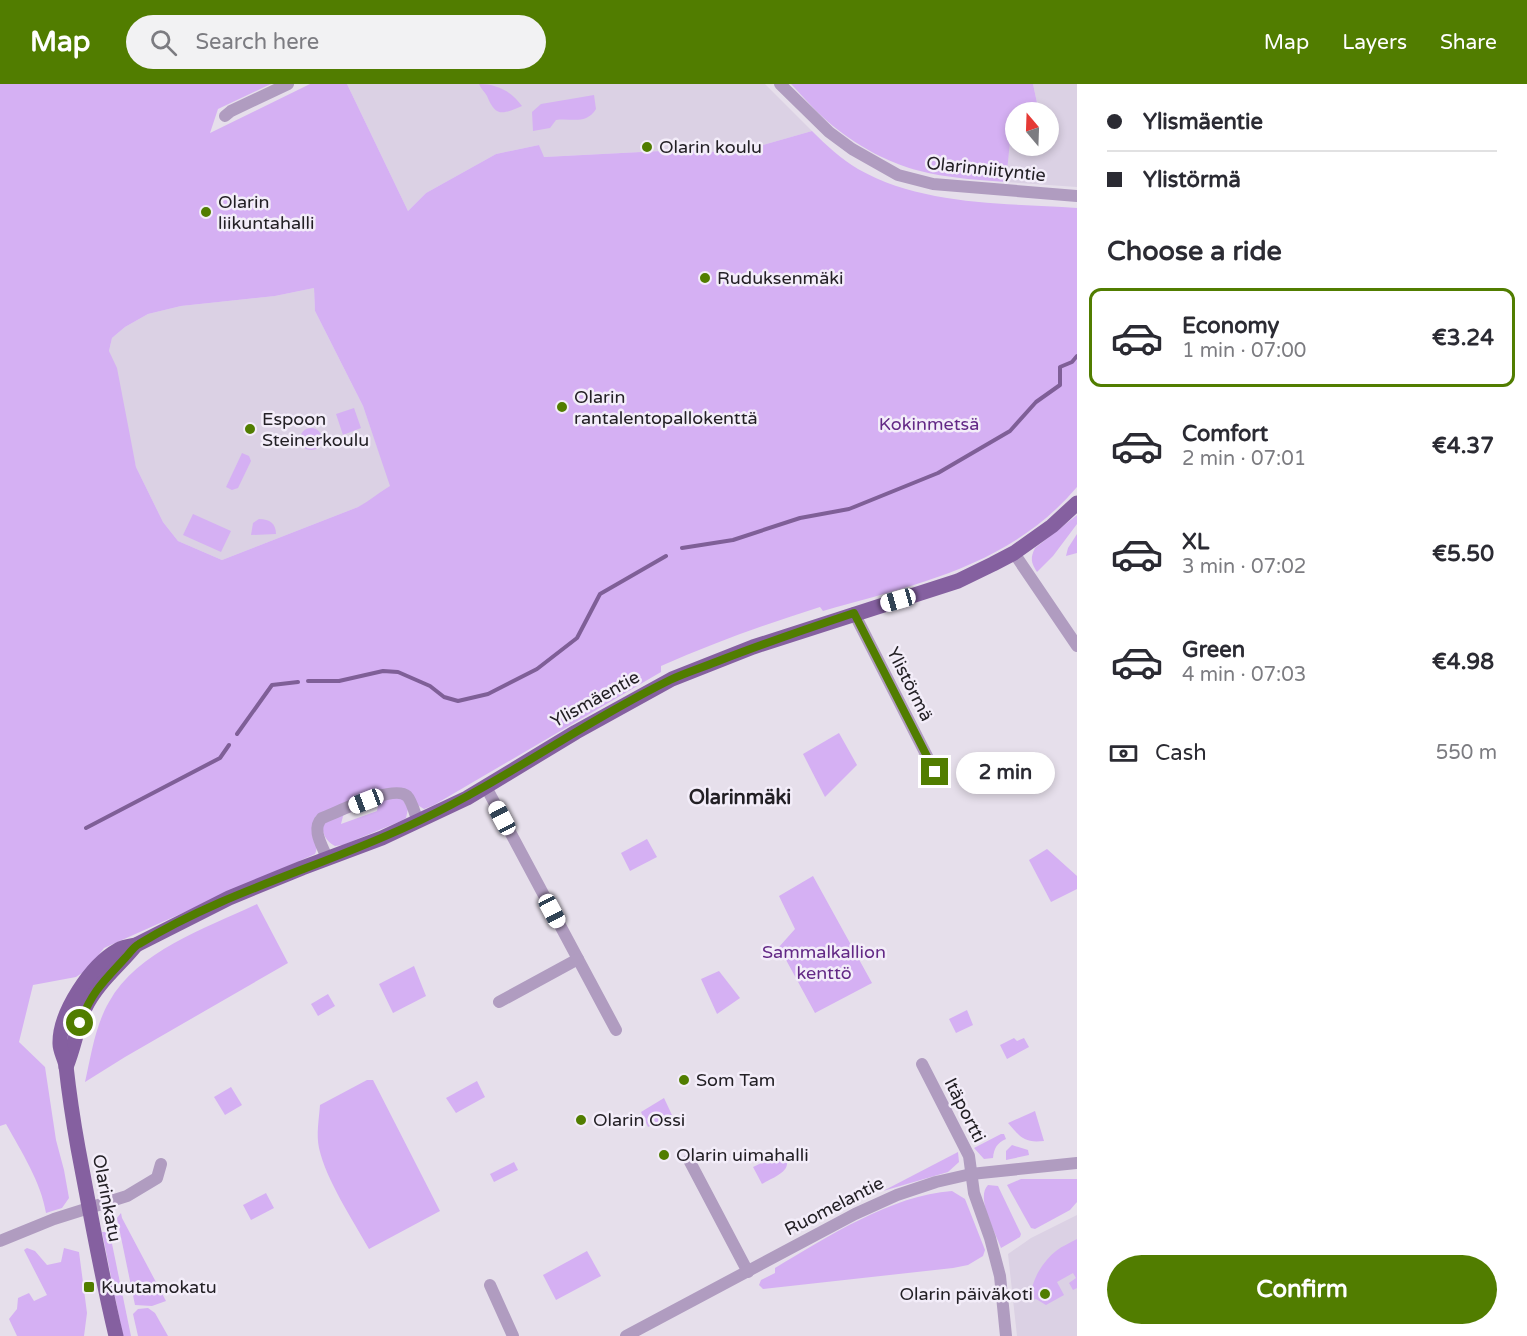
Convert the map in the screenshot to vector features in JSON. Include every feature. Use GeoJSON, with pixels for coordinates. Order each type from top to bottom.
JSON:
{"type":"FeatureCollection","features":[{"type":"Feature","properties":{"kind":"main road","name":"Ylismäentie"},"geometry":{"type":"LineString","coordinates":[[85,994],[136,945],[229,898],[418,822],[486,787],[576,732],[672,679],[753,647],[957,581],[1014,553],[1052,526],[1077,503]]}},
{"type":"Feature","properties":{"kind":"main road","name":"Olarinkatu"},"geometry":{"type":"LineString","coordinates":[[85,994],[80,1023],[66,1067],[70,1107],[116,1336]]}},
{"type":"Feature","properties":{"kind":"street"},"geometry":{"type":"LineString","coordinates":[[225,116],[288,84]]}},
{"type":"Feature","properties":{"kind":"street","name":"Olarinniityntie"},"geometry":{"type":"LineString","coordinates":[[780,84],[829,132],[852,149],[898,175],[933,184],[1077,196]]}},
{"type":"Feature","properties":{"kind":"street"},"geometry":{"type":"LineString","coordinates":[[1014,553],[1077,646]]}},
{"type":"Feature","properties":{"kind":"street","name":"Ylistörmä"},"geometry":{"type":"LineString","coordinates":[[854,613],[935,772]]}},
{"type":"Feature","properties":{"kind":"street"},"geometry":{"type":"LineString","coordinates":[[486,787],[616,1030]]}},
{"type":"Feature","properties":{"kind":"street"},"geometry":{"type":"LineString","coordinates":[[327,858],[317,830],[322,818],[393,792],[409,798],[418,822]]}},
{"type":"Feature","properties":{"kind":"street"},"geometry":{"type":"LineString","coordinates":[[499,1002],[578,959]]}},
{"type":"Feature","properties":{"kind":"street","name":"Itäportti"},"geometry":{"type":"LineString","coordinates":[[922,1064],[969,1156],[977,1205],[990,1238],[1000,1276],[1006,1336]]}},
{"type":"Feature","properties":{"kind":"street"},"geometry":{"type":"LineString","coordinates":[[689,1160],[748,1272]]}},
{"type":"Feature","properties":{"kind":"street","name":"Ruomelantie"},"geometry":{"type":"LineString","coordinates":[[626,1336],[882,1201],[917,1188],[971,1174],[1077,1163]]}},
{"type":"Feature","properties":{"kind":"street"},"geometry":{"type":"LineString","coordinates":[[0,1241],[26,1229],[127,1196],[158,1178],[161,1164]]}},
{"type":"Feature","properties":{"kind":"street"},"geometry":{"type":"LineString","coordinates":[[490,1285],[513,1336]]}},
{"type":"Feature","properties":{"kind":"shaded area","name":"Olarin koulu"},"geometry":{"type":"Polygon","coordinates":[[[347,84],[765,84],[812,131],[735,153],[680,150],[543,157],[539,145],[496,154],[426,193],[408,211],[347,84]]]}},
{"type":"Feature","properties":{"kind":"shaded area"},"geometry":{"type":"Polygon","coordinates":[[[1033,84],[1077,84],[1077,187],[1006,182],[1008,156],[1059,156],[1059,102],[1037,102],[1033,84]]]}},
{"type":"Feature","properties":{"kind":"shaded area","name":"Espoon Steinerkoulu"},"geometry":{"type":"Polygon","coordinates":[[[314,288],[315,311],[363,406],[391,486],[372,501],[222,560],[178,541],[163,522],[136,467],[109,351],[112,338],[125,327],[148,314],[181,306],[275,296],[314,288]]]}},
{"type":"Feature","properties":{"kind":"shaded area","name":"Olarin päiväkoti"},"geometry":{"type":"Polygon","coordinates":[[[1077,1215],[1077,1336],[1017,1336],[1008,1254],[1031,1238],[1077,1215]]]}},
{"type":"Feature","properties":{"kind":"green space","name":"Kokinmetsä"},"geometry":{"type":"Polygon","coordinates":[[[0,84],[271,84],[218,109],[210,133],[310,84],[347,84],[408,211],[426,193],[496,154],[539,145],[544,157],[680,150],[735,153],[812,131],[834,152],[858,169],[910,190],[965,200],[1077,208],[1077,487],[1051,514],[1022,536],[960,569],[927,581],[823,611],[820,607],[800,613],[661,666],[661,672],[434,805],[424,809],[390,788],[316,816],[314,821],[317,844],[315,854],[104,948],[88,969],[76,977],[33,985],[19,1042],[45,1067],[56,1140],[69,1198],[62,1208],[46,1213],[40,1190],[24,1156],[6,1124],[0,1126],[0,84]],[[314,288],[275,296],[181,306],[148,314],[125,327],[112,338],[109,351],[117,368],[136,467],[163,522],[178,541],[222,560],[358,507],[390,486],[363,406],[315,311],[314,288]]]}},
{"type":"Feature","properties":{"kind":"green space"},"geometry":{"type":"Polygon","coordinates":[[[479,84],[503,89],[522,106],[505,112],[497,111],[479,84]]]}},
{"type":"Feature","properties":{"kind":"green space"},"geometry":{"type":"Polygon","coordinates":[[[791,84],[1033,84],[1037,102],[1005,102],[1005,156],[1009,156],[1006,182],[956,178],[894,163],[854,141],[817,111],[791,84]]]}},
{"type":"Feature","properties":{"kind":"green space"},"geometry":{"type":"Polygon","coordinates":[[[594,95],[596,109],[588,117],[578,120],[556,120],[550,128],[533,131],[532,112],[541,104],[594,95]]]}},
{"type":"Feature","properties":{"kind":"green space"},"geometry":{"type":"Polygon","coordinates":[[[354,408],[361,428],[343,435],[336,414],[354,408]]]}},
{"type":"Feature","properties":{"kind":"green space"},"geometry":{"type":"Polygon","coordinates":[[[307,428],[315,428],[322,435],[322,443],[315,450],[307,450],[300,443],[300,435],[307,428]]]}},
{"type":"Feature","properties":{"kind":"green space"},"geometry":{"type":"Polygon","coordinates":[[[242,453],[249,456],[251,461],[238,488],[232,490],[226,487],[242,453]]]}},
{"type":"Feature","properties":{"kind":"green space"},"geometry":{"type":"Polygon","coordinates":[[[193,514],[231,531],[221,552],[183,535],[193,514]]]}},
{"type":"Feature","properties":{"kind":"green space"},"geometry":{"type":"Polygon","coordinates":[[[1077,515],[1077,524],[1053,556],[1037,572],[1032,560],[1035,548],[1077,515]]]}},
{"type":"Feature","properties":{"kind":"green space"},"geometry":{"type":"Polygon","coordinates":[[[259,519],[272,523],[276,534],[251,535],[253,523],[259,519]]]}},
{"type":"Feature","properties":{"kind":"green space"},"geometry":{"type":"Polygon","coordinates":[[[1077,534],[1077,553],[1066,556],[1068,548],[1077,534]]]}},
{"type":"Feature","properties":{"kind":"green space"},"geometry":{"type":"Polygon","coordinates":[[[839,733],[857,765],[825,797],[803,754],[839,733]]]}},
{"type":"Feature","properties":{"kind":"green space"},"geometry":{"type":"Polygon","coordinates":[[[1036,752],[1048,776],[1038,781],[1029,756],[1036,752]]]}},
{"type":"Feature","properties":{"kind":"green space"},"geometry":{"type":"Polygon","coordinates":[[[401,796],[408,809],[406,818],[401,821],[343,845],[335,846],[325,837],[323,824],[344,812],[341,824],[377,811],[379,799],[401,796]]]}},
{"type":"Feature","properties":{"kind":"green space"},"geometry":{"type":"Polygon","coordinates":[[[647,839],[657,857],[630,871],[621,853],[647,839]]]}},
{"type":"Feature","properties":{"kind":"green space"},"geometry":{"type":"Polygon","coordinates":[[[1047,849],[1077,876],[1077,889],[1051,902],[1029,860],[1047,849]]]}},
{"type":"Feature","properties":{"kind":"green space","name":"Sammalkallion kenttö"},"geometry":{"type":"Polygon","coordinates":[[[813,876],[872,983],[815,1013],[779,947],[795,929],[779,896],[813,876]]]}},
{"type":"Feature","properties":{"kind":"green space"},"geometry":{"type":"Polygon","coordinates":[[[257,904],[288,963],[85,1082],[100,1021],[121,984],[155,955],[174,943],[257,904]]]}},
{"type":"Feature","properties":{"kind":"green space"},"geometry":{"type":"Polygon","coordinates":[[[414,966],[426,996],[393,1013],[379,984],[414,966]]]}},
{"type":"Feature","properties":{"kind":"green space"},"geometry":{"type":"Polygon","coordinates":[[[719,971],[740,998],[717,1014],[701,979],[719,971]]]}},
{"type":"Feature","properties":{"kind":"green space"},"geometry":{"type":"Polygon","coordinates":[[[328,994],[335,1006],[318,1016],[311,1004],[328,994]]]}},
{"type":"Feature","properties":{"kind":"green space"},"geometry":{"type":"Polygon","coordinates":[[[967,1010],[973,1025],[956,1033],[949,1019],[967,1010]]]}},
{"type":"Feature","properties":{"kind":"green space"},"geometry":{"type":"Polygon","coordinates":[[[1014,1038],[1017,1041],[1024,1038],[1029,1047],[1007,1059],[1000,1045],[1014,1038]]]}},
{"type":"Feature","properties":{"kind":"green space"},"geometry":{"type":"Polygon","coordinates":[[[367,1080],[373,1080],[440,1211],[369,1249],[328,1173],[319,1148],[318,1137],[320,1105],[367,1080]]]}},
{"type":"Feature","properties":{"kind":"green space"},"geometry":{"type":"Polygon","coordinates":[[[477,1081],[485,1097],[456,1113],[446,1098],[477,1081]]]}},
{"type":"Feature","properties":{"kind":"green space"},"geometry":{"type":"Polygon","coordinates":[[[231,1087],[242,1105],[225,1115],[214,1097],[231,1087]]]}},
{"type":"Feature","properties":{"kind":"green space"},"geometry":{"type":"Polygon","coordinates":[[[664,1098],[672,1115],[648,1127],[641,1112],[664,1098]]]}},
{"type":"Feature","properties":{"kind":"green space"},"geometry":{"type":"Polygon","coordinates":[[[1035,1111],[1044,1141],[1023,1138],[1008,1123],[1035,1111]]]}},
{"type":"Feature","properties":{"kind":"green space"},"geometry":{"type":"Polygon","coordinates":[[[1004,1134],[1006,1139],[996,1146],[993,1158],[984,1159],[974,1148],[1004,1134]]]}},
{"type":"Feature","properties":{"kind":"green space"},"geometry":{"type":"Polygon","coordinates":[[[1012,1145],[1028,1150],[1029,1155],[1006,1160],[1006,1151],[1012,1145]]]}},
{"type":"Feature","properties":{"kind":"green space"},"geometry":{"type":"Polygon","coordinates":[[[958,1152],[959,1162],[948,1172],[883,1191],[958,1152]]]}},
{"type":"Feature","properties":{"kind":"green space"},"geometry":{"type":"Polygon","coordinates":[[[782,1153],[786,1159],[786,1168],[762,1184],[753,1167],[782,1153]]]}},
{"type":"Feature","properties":{"kind":"green space"},"geometry":{"type":"Polygon","coordinates":[[[514,1162],[518,1170],[494,1182],[490,1174],[514,1162]]]}},
{"type":"Feature","properties":{"kind":"green space"},"geometry":{"type":"Polygon","coordinates":[[[1021,1179],[1077,1179],[1077,1202],[1070,1210],[1035,1229],[1031,1228],[1007,1185],[1021,1179]]]}},
{"type":"Feature","properties":{"kind":"green space"},"geometry":{"type":"Polygon","coordinates":[[[988,1185],[998,1186],[1021,1234],[1020,1237],[1001,1248],[985,1207],[984,1198],[988,1185]]]}},
{"type":"Feature","properties":{"kind":"green space"},"geometry":{"type":"Polygon","coordinates":[[[952,1191],[965,1199],[985,1250],[983,1256],[968,1265],[763,1289],[759,1285],[761,1280],[775,1273],[775,1268],[860,1219],[906,1200],[952,1191]]]}},
{"type":"Feature","properties":{"kind":"green space"},"geometry":{"type":"Polygon","coordinates":[[[266,1193],[274,1208],[251,1220],[243,1205],[266,1193]]]}},
{"type":"Feature","properties":{"kind":"green space"},"geometry":{"type":"Polygon","coordinates":[[[121,1213],[166,1301],[152,1306],[135,1305],[117,1218],[121,1213]]]}},
{"type":"Feature","properties":{"kind":"green space"},"geometry":{"type":"Polygon","coordinates":[[[102,1232],[110,1234],[131,1336],[123,1336],[102,1232]]]}},
{"type":"Feature","properties":{"kind":"green space"},"geometry":{"type":"Polygon","coordinates":[[[1077,1239],[1077,1288],[1073,1290],[1069,1283],[1076,1278],[1073,1273],[1057,1282],[1064,1295],[1046,1305],[1036,1299],[1031,1300],[1035,1279],[1046,1261],[1058,1249],[1077,1239]]]}},
{"type":"Feature","properties":{"kind":"green space"},"geometry":{"type":"Polygon","coordinates":[[[27,1248],[35,1251],[47,1265],[61,1262],[64,1248],[79,1252],[87,1313],[84,1336],[17,1336],[9,1319],[17,1309],[18,1298],[29,1293],[34,1301],[47,1295],[24,1250],[27,1248]]]}},
{"type":"Feature","properties":{"kind":"green space"},"geometry":{"type":"Polygon","coordinates":[[[587,1251],[601,1276],[556,1300],[543,1275],[587,1251]]]}},
{"type":"Feature","properties":{"kind":"green space"},"geometry":{"type":"Polygon","coordinates":[[[148,1308],[155,1313],[168,1336],[138,1336],[133,1314],[138,1309],[148,1308]]]}},
{"type":"Feature","properties":{"kind":"waterway"},"geometry":{"type":"LineString","coordinates":[[682,548],[733,540],[800,518],[849,509],[938,473],[1010,431],[1036,402],[1060,385],[1060,367],[1072,362],[1077,356]]}},
{"type":"Feature","properties":{"kind":"waterway"},"geometry":{"type":"LineString","coordinates":[[308,681],[339,681],[383,671],[398,672],[430,686],[444,697],[458,701],[488,694],[537,669],[577,638],[600,594],[666,556]]}},
{"type":"Feature","properties":{"kind":"waterway"},"geometry":{"type":"LineString","coordinates":[[237,734],[272,685],[298,682]]}},
{"type":"Feature","properties":{"kind":"waterway"},"geometry":{"type":"LineString","coordinates":[[86,828],[220,758],[229,745]]}},
{"type":"Feature","properties":{"kind":"place","name":"Olarin koulu"},"geometry":{"type":"Point","coordinates":[647,147]}},
{"type":"Feature","properties":{"kind":"place","name":"Olarin liikuntahalli"},"geometry":{"type":"Point","coordinates":[206,212]}},
{"type":"Feature","properties":{"kind":"place","name":"Ruduksenmäki"},"geometry":{"type":"Point","coordinates":[705,278]}},
{"type":"Feature","properties":{"kind":"place","name":"Olarin rantalentopallokenttä"},"geometry":{"type":"Point","coordinates":[562,407]}},
{"type":"Feature","properties":{"kind":"place","name":"Espoon Steinerkoulu"},"geometry":{"type":"Point","coordinates":[250,429]}},
{"type":"Feature","properties":{"kind":"place","name":"Som Tam"},"geometry":{"type":"Point","coordinates":[684,1080]}},
{"type":"Feature","properties":{"kind":"place","name":"Olarin Ossi"},"geometry":{"type":"Point","coordinates":[581,1120]}},
{"type":"Feature","properties":{"kind":"place","name":"Olarin uimahalli"},"geometry":{"type":"Point","coordinates":[664,1155]}},
{"type":"Feature","properties":{"kind":"place","name":"Kuutamokatu"},"geometry":{"type":"Point","coordinates":[89,1287]}},
{"type":"Feature","properties":{"kind":"place","name":"Olarin päiväkoti"},"geometry":{"type":"Point","coordinates":[1045,1294]}},
{"type":"Feature","properties":{"kind":"district","name":"Olarinmäki"},"geometry":{"type":"Point","coordinates":[740,797]}},
{"type":"Feature","properties":{"kind":"route"},"geometry":{"type":"LineString","coordinates":[[80,1023],[86,1007],[107,975],[136,945],[165,929],[229,898],[382,838],[467,798],[576,732],[672,679],[753,647],[854,613],[935,772]]}}]}
